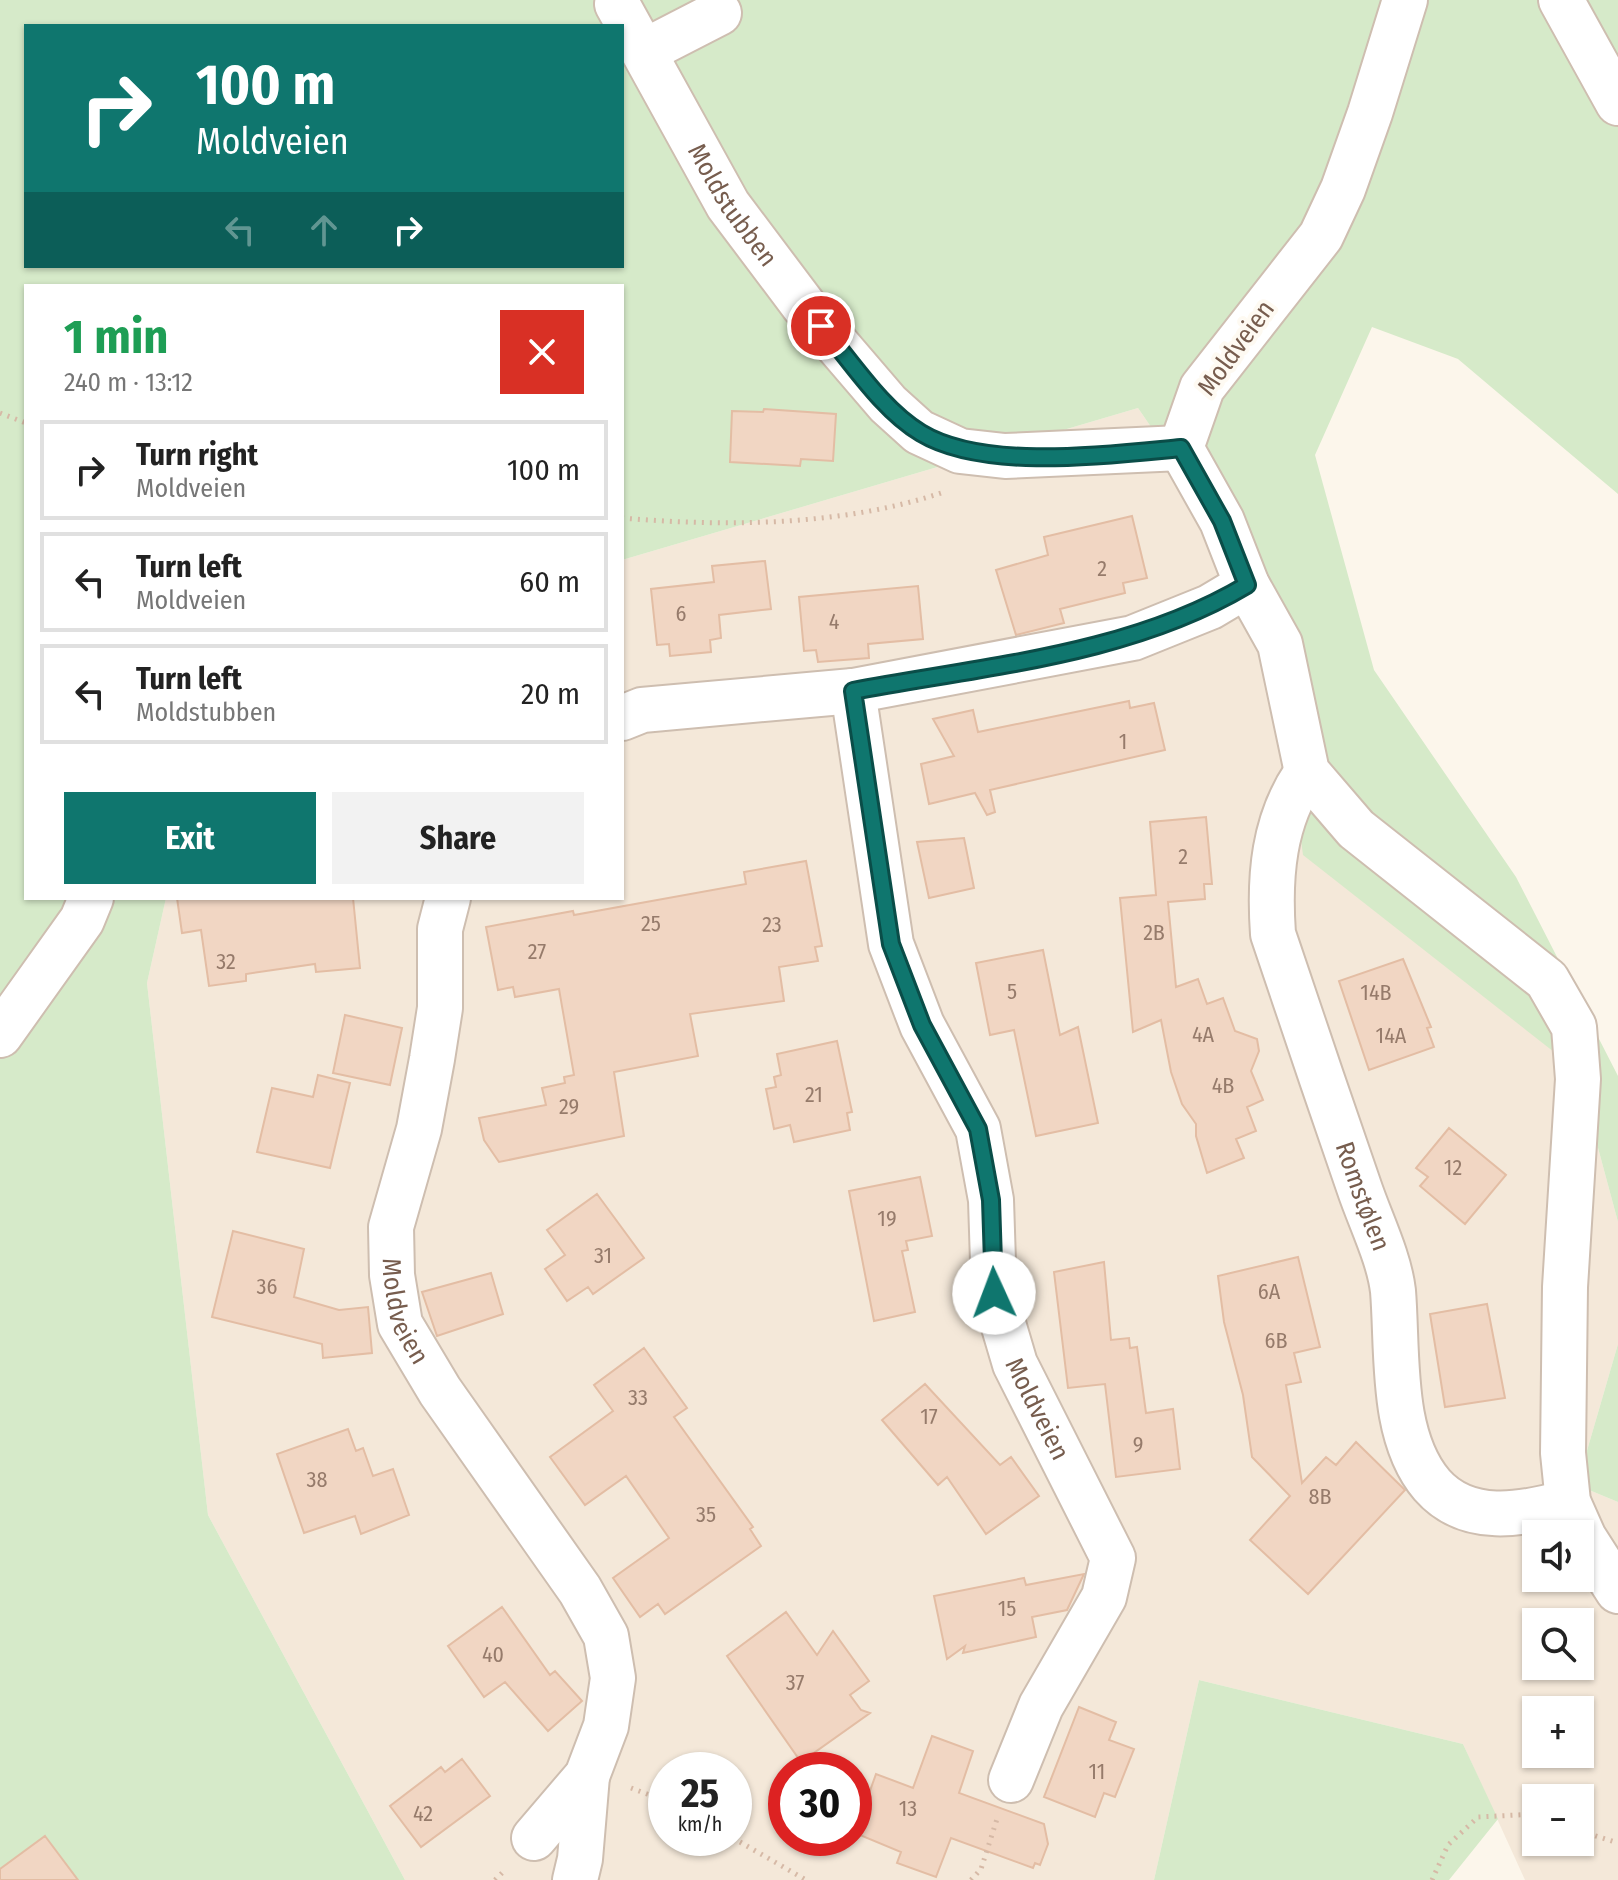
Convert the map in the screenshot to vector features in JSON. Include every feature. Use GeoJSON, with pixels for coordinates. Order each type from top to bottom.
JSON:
{"type":"FeatureCollection","features":[{"type":"Feature","properties":{"kind":"street","name":"Moldveien"},"geometry":{"type":"LineString","coordinates":[[1181,448],[1202,388],[1321,236],[1361,138],[1405,0]]}},
{"type":"Feature","properties":{"kind":"street"},"geometry":{"type":"LineString","coordinates":[[1561,0],[1618,103]]}},
{"type":"Feature","properties":{"kind":"street","name":"Moldstubben"},"geometry":{"type":"LineString","coordinates":[[617,4],[728,205],[804,306],[888,404],[919,432],[960,451],[1005,456],[1181,448]]}},
{"type":"Feature","properties":{"kind":"street"},"geometry":{"type":"LineString","coordinates":[[645,51],[719,13]]}},
{"type":"Feature","properties":{"kind":"street"},"geometry":{"type":"LineString","coordinates":[[1181,448],[1222,521],[1247,585],[1280,644],[1307,772],[1356,829],[1547,980],[1574,1027],[1578,1079],[1564,1332],[1563,1453],[1568,1502],[1584,1538],[1618,1591]]}},
{"type":"Feature","properties":{"kind":"street"},"geometry":{"type":"LineString","coordinates":[[624,717],[642,710],[853,691],[1133,638],[1210,607],[1247,585]]}},
{"type":"Feature","properties":{"kind":"street","name":"Moldveien"},"geometry":{"type":"LineString","coordinates":[[853,691],[891,944],[922,1025],[978,1129],[991,1200],[994,1293],[1015,1364],[1113,1558],[1104,1597],[1041,1706],[1011,1780]]}},
{"type":"Feature","properties":{"kind":"street","name":"Romstølen"},"geometry":{"type":"LineString","coordinates":[[1307,772],[1298,784],[1277,838],[1269,880],[1273,934],[1392,1286],[1402,1408],[1414,1457],[1431,1484],[1451,1503],[1495,1515],[1532,1512],[1568,1502]]}},
{"type":"Feature","properties":{"kind":"street"},"geometry":{"type":"LineString","coordinates":[[0,1035],[82,920],[90,900]]}},
{"type":"Feature","properties":{"kind":"street","name":"Moldveien"},"geometry":{"type":"LineString","coordinates":[[447,900],[440,929],[436,1034],[419,1129],[391,1227],[392,1275],[400,1324],[432,1378],[580,1590],[606,1636],[613,1678],[606,1726],[587,1776],[534,1838]]}},
{"type":"Feature","properties":{"kind":"street"},"geometry":{"type":"LineString","coordinates":[[575,1880],[580,1859],[587,1776]]}},
{"type":"Feature","properties":{"kind":"path"},"geometry":{"type":"LineString","coordinates":[[0,413],[24,422]]}},
{"type":"Feature","properties":{"kind":"path"},"geometry":{"type":"LineString","coordinates":[[624,518],[715,523],[819,519],[927,498],[955,488]]}},
{"type":"Feature","properties":{"kind":"path"},"geometry":{"type":"LineString","coordinates":[[971,1880],[981,1869],[1011,1780]]}},
{"type":"Feature","properties":{"kind":"path"},"geometry":{"type":"LineString","coordinates":[[1432,1880],[1448,1845],[1478,1817],[1522,1815]]}},
{"type":"Feature","properties":{"kind":"path"},"geometry":{"type":"LineString","coordinates":[[1594,1835],[1618,1843]]}},
{"type":"Feature","properties":{"kind":"path"},"geometry":{"type":"LineString","coordinates":[[752,1849],[806,1880]]}},
{"type":"Feature","properties":{"kind":"shaded area"},"geometry":{"type":"Polygon","coordinates":[[[1138,408],[1269,599],[1577,1070],[1618,1222],[1618,1344],[1577,1485],[1618,1502],[1618,1880],[1525,1880],[1463,1744],[1199,1680],[1154,1880],[405,1880],[208,1515],[147,983],[166,900],[624,900],[624,559],[1138,408]]]}},
{"type":"Feature","properties":{"kind":"green space"},"geometry":{"type":"Polygon","coordinates":[[[0,0],[1618,0],[1618,494],[1458,359],[1372,327],[1315,455],[1374,670],[1516,877],[1618,1076],[1618,1222],[1577,1070],[1303,855],[1269,599],[1138,408],[624,559],[624,284],[24,284],[24,900],[166,900],[147,983],[208,1515],[405,1880],[0,1880],[0,0]]]}},
{"type":"Feature","properties":{"kind":"green space"},"geometry":{"type":"Polygon","coordinates":[[[1618,1344],[1618,1502],[1577,1485],[1618,1344]]]}},
{"type":"Feature","properties":{"kind":"green space"},"geometry":{"type":"Polygon","coordinates":[[[1199,1680],[1463,1744],[1498,1819],[1449,1880],[1154,1880],[1199,1680]]]}},
{"type":"Feature","properties":{"kind":"building"},"geometry":{"type":"Polygon","coordinates":[[[764,409],[836,414],[833,461],[801,459],[800,466],[730,462],[732,411],[763,412],[764,409]]]}},
{"type":"Feature","properties":{"kind":"building"},"geometry":{"type":"Polygon","coordinates":[[[1132,516],[1147,578],[1123,583],[1125,593],[1060,609],[1064,623],[1016,635],[996,570],[1048,555],[1044,537],[1132,516]]]}},
{"type":"Feature","properties":{"kind":"building"},"geometry":{"type":"Polygon","coordinates":[[[765,561],[771,609],[719,615],[721,638],[710,640],[711,652],[670,656],[669,644],[657,645],[651,589],[714,582],[712,566],[765,561]]]}},
{"type":"Feature","properties":{"kind":"building"},"geometry":{"type":"Polygon","coordinates":[[[918,586],[923,639],[868,644],[869,658],[818,662],[816,650],[804,651],[799,597],[918,586]]]}},
{"type":"Feature","properties":{"kind":"building"},"geometry":{"type":"Polygon","coordinates":[[[1129,701],[1130,708],[1154,703],[1165,750],[990,790],[995,812],[987,815],[975,793],[929,804],[921,764],[954,756],[933,719],[973,710],[978,732],[1129,701]]]}},
{"type":"Feature","properties":{"kind":"building"},"geometry":{"type":"Polygon","coordinates":[[[1206,817],[1212,884],[1204,884],[1205,899],[1168,902],[1176,987],[1198,979],[1207,1004],[1223,998],[1235,1031],[1257,1039],[1259,1051],[1251,1071],[1263,1100],[1247,1107],[1256,1131],[1236,1139],[1244,1158],[1207,1173],[1196,1136],[1196,1124],[1182,1104],[1171,1072],[1161,1020],[1133,1032],[1120,898],[1156,895],[1150,822],[1206,817]]]}},
{"type":"Feature","properties":{"kind":"building"},"geometry":{"type":"Polygon","coordinates":[[[964,838],[974,888],[929,898],[917,842],[964,838]]]}},
{"type":"Feature","properties":{"kind":"building"},"geometry":{"type":"Polygon","coordinates":[[[806,861],[822,946],[815,947],[818,961],[779,967],[784,1001],[690,1014],[698,1056],[614,1072],[624,1136],[499,1162],[484,1140],[479,1118],[546,1105],[542,1088],[565,1083],[564,1077],[574,1075],[559,989],[515,997],[513,987],[498,990],[486,927],[573,911],[574,915],[746,884],[744,872],[806,861]]]}},
{"type":"Feature","properties":{"kind":"building"},"geometry":{"type":"Polygon","coordinates":[[[177,900],[353,900],[360,968],[316,972],[315,964],[246,974],[246,981],[209,986],[201,930],[182,933],[177,900]]]}},
{"type":"Feature","properties":{"kind":"building"},"geometry":{"type":"Polygon","coordinates":[[[1043,950],[1060,1035],[1078,1027],[1098,1123],[1036,1136],[1014,1030],[990,1035],[976,963],[1043,950]]]}},
{"type":"Feature","properties":{"kind":"building"},"geometry":{"type":"Polygon","coordinates":[[[1403,959],[1431,1027],[1427,1028],[1434,1047],[1369,1070],[1339,981],[1403,959]]]}},
{"type":"Feature","properties":{"kind":"building"},"geometry":{"type":"Polygon","coordinates":[[[345,1015],[402,1028],[390,1085],[333,1073],[345,1015]]]}},
{"type":"Feature","properties":{"kind":"building"},"geometry":{"type":"Polygon","coordinates":[[[837,1041],[852,1112],[847,1113],[850,1130],[794,1142],[790,1125],[774,1129],[766,1089],[776,1087],[774,1077],[781,1075],[777,1054],[837,1041]]]}},
{"type":"Feature","properties":{"kind":"building"},"geometry":{"type":"Polygon","coordinates":[[[318,1075],[350,1083],[330,1168],[257,1152],[272,1088],[313,1097],[318,1075]]]}},
{"type":"Feature","properties":{"kind":"building"},"geometry":{"type":"Polygon","coordinates":[[[1449,1128],[1506,1175],[1465,1224],[1420,1186],[1428,1177],[1416,1168],[1449,1128]]]}},
{"type":"Feature","properties":{"kind":"building"},"geometry":{"type":"Polygon","coordinates":[[[920,1177],[932,1236],[906,1241],[908,1250],[902,1251],[915,1312],[874,1321],[849,1191],[920,1177]]]}},
{"type":"Feature","properties":{"kind":"building"},"geometry":{"type":"Polygon","coordinates":[[[597,1194],[644,1258],[593,1294],[588,1287],[567,1301],[545,1269],[565,1255],[547,1230],[597,1194]]]}},
{"type":"Feature","properties":{"kind":"building"},"geometry":{"type":"Polygon","coordinates":[[[233,1231],[304,1249],[294,1297],[339,1310],[368,1307],[372,1353],[323,1358],[322,1344],[212,1317],[233,1231]]]}},
{"type":"Feature","properties":{"kind":"building"},"geometry":{"type":"Polygon","coordinates":[[[1298,1257],[1320,1347],[1294,1353],[1301,1382],[1286,1385],[1302,1483],[1326,1457],[1336,1465],[1356,1442],[1405,1490],[1308,1594],[1250,1540],[1290,1496],[1252,1457],[1243,1395],[1224,1322],[1218,1276],[1298,1257]]]}},
{"type":"Feature","properties":{"kind":"building"},"geometry":{"type":"Polygon","coordinates":[[[1104,1262],[1111,1340],[1129,1338],[1130,1348],[1137,1347],[1146,1413],[1173,1409],[1180,1469],[1116,1477],[1105,1384],[1068,1388],[1054,1272],[1104,1262]]]}},
{"type":"Feature","properties":{"kind":"building"},"geometry":{"type":"Polygon","coordinates":[[[491,1273],[503,1314],[437,1336],[422,1292],[491,1273]]]}},
{"type":"Feature","properties":{"kind":"building"},"geometry":{"type":"Polygon","coordinates":[[[1487,1304],[1505,1398],[1445,1407],[1430,1314],[1487,1304]]]}},
{"type":"Feature","properties":{"kind":"building"},"geometry":{"type":"Polygon","coordinates":[[[644,1348],[687,1408],[674,1417],[753,1527],[750,1529],[761,1546],[665,1614],[658,1604],[640,1617],[613,1578],[669,1538],[626,1476],[585,1505],[550,1457],[613,1411],[594,1385],[644,1348]]]}},
{"type":"Feature","properties":{"kind":"building"},"geometry":{"type":"Polygon","coordinates":[[[925,1384],[1000,1465],[1011,1457],[1039,1496],[986,1534],[947,1477],[938,1485],[882,1420],[925,1384]]]}},
{"type":"Feature","properties":{"kind":"building"},"geometry":{"type":"Polygon","coordinates":[[[348,1429],[356,1451],[363,1448],[373,1476],[393,1469],[409,1515],[361,1534],[355,1516],[304,1533],[277,1454],[348,1429]]]}},
{"type":"Feature","properties":{"kind":"building"},"geometry":{"type":"Polygon","coordinates":[[[1084,1574],[1067,1610],[1032,1617],[1036,1637],[963,1653],[965,1646],[947,1659],[934,1596],[1024,1578],[1026,1585],[1084,1574]]]}},
{"type":"Feature","properties":{"kind":"building"},"geometry":{"type":"Polygon","coordinates":[[[502,1607],[550,1675],[555,1671],[582,1701],[548,1731],[505,1682],[484,1697],[448,1646],[502,1607]]]}},
{"type":"Feature","properties":{"kind":"building"},"geometry":{"type":"Polygon","coordinates":[[[786,1612],[817,1655],[833,1631],[869,1681],[850,1695],[861,1710],[870,1713],[815,1752],[794,1752],[727,1656],[786,1612]]]}},
{"type":"Feature","properties":{"kind":"building"},"geometry":{"type":"Polygon","coordinates":[[[1079,1707],[1116,1722],[1109,1740],[1134,1749],[1115,1797],[1104,1793],[1095,1817],[1044,1797],[1079,1707]]]}},
{"type":"Feature","properties":{"kind":"building"},"geometry":{"type":"Polygon","coordinates":[[[932,1736],[973,1751],[959,1793],[1044,1824],[1048,1844],[1040,1865],[1035,1863],[1033,1868],[951,1838],[936,1877],[897,1863],[901,1852],[872,1840],[872,1785],[876,1774],[913,1788],[932,1736]]]}},
{"type":"Feature","properties":{"kind":"building"},"geometry":{"type":"Polygon","coordinates":[[[462,1759],[490,1796],[421,1847],[390,1806],[441,1767],[445,1772],[462,1759]]]}},
{"type":"Feature","properties":{"kind":"building"},"geometry":{"type":"Polygon","coordinates":[[[45,1836],[78,1880],[0,1880],[0,1869],[45,1836]]]}},
{"type":"Feature","properties":{"kind":"route"},"geometry":{"type":"LineString","coordinates":[[821,326],[888,404],[919,432],[960,451],[1038,456],[1181,448],[1222,521],[1247,585],[1210,607],[1133,638],[853,691],[891,944],[922,1025],[978,1129],[991,1200],[994,1293]]}}]}
